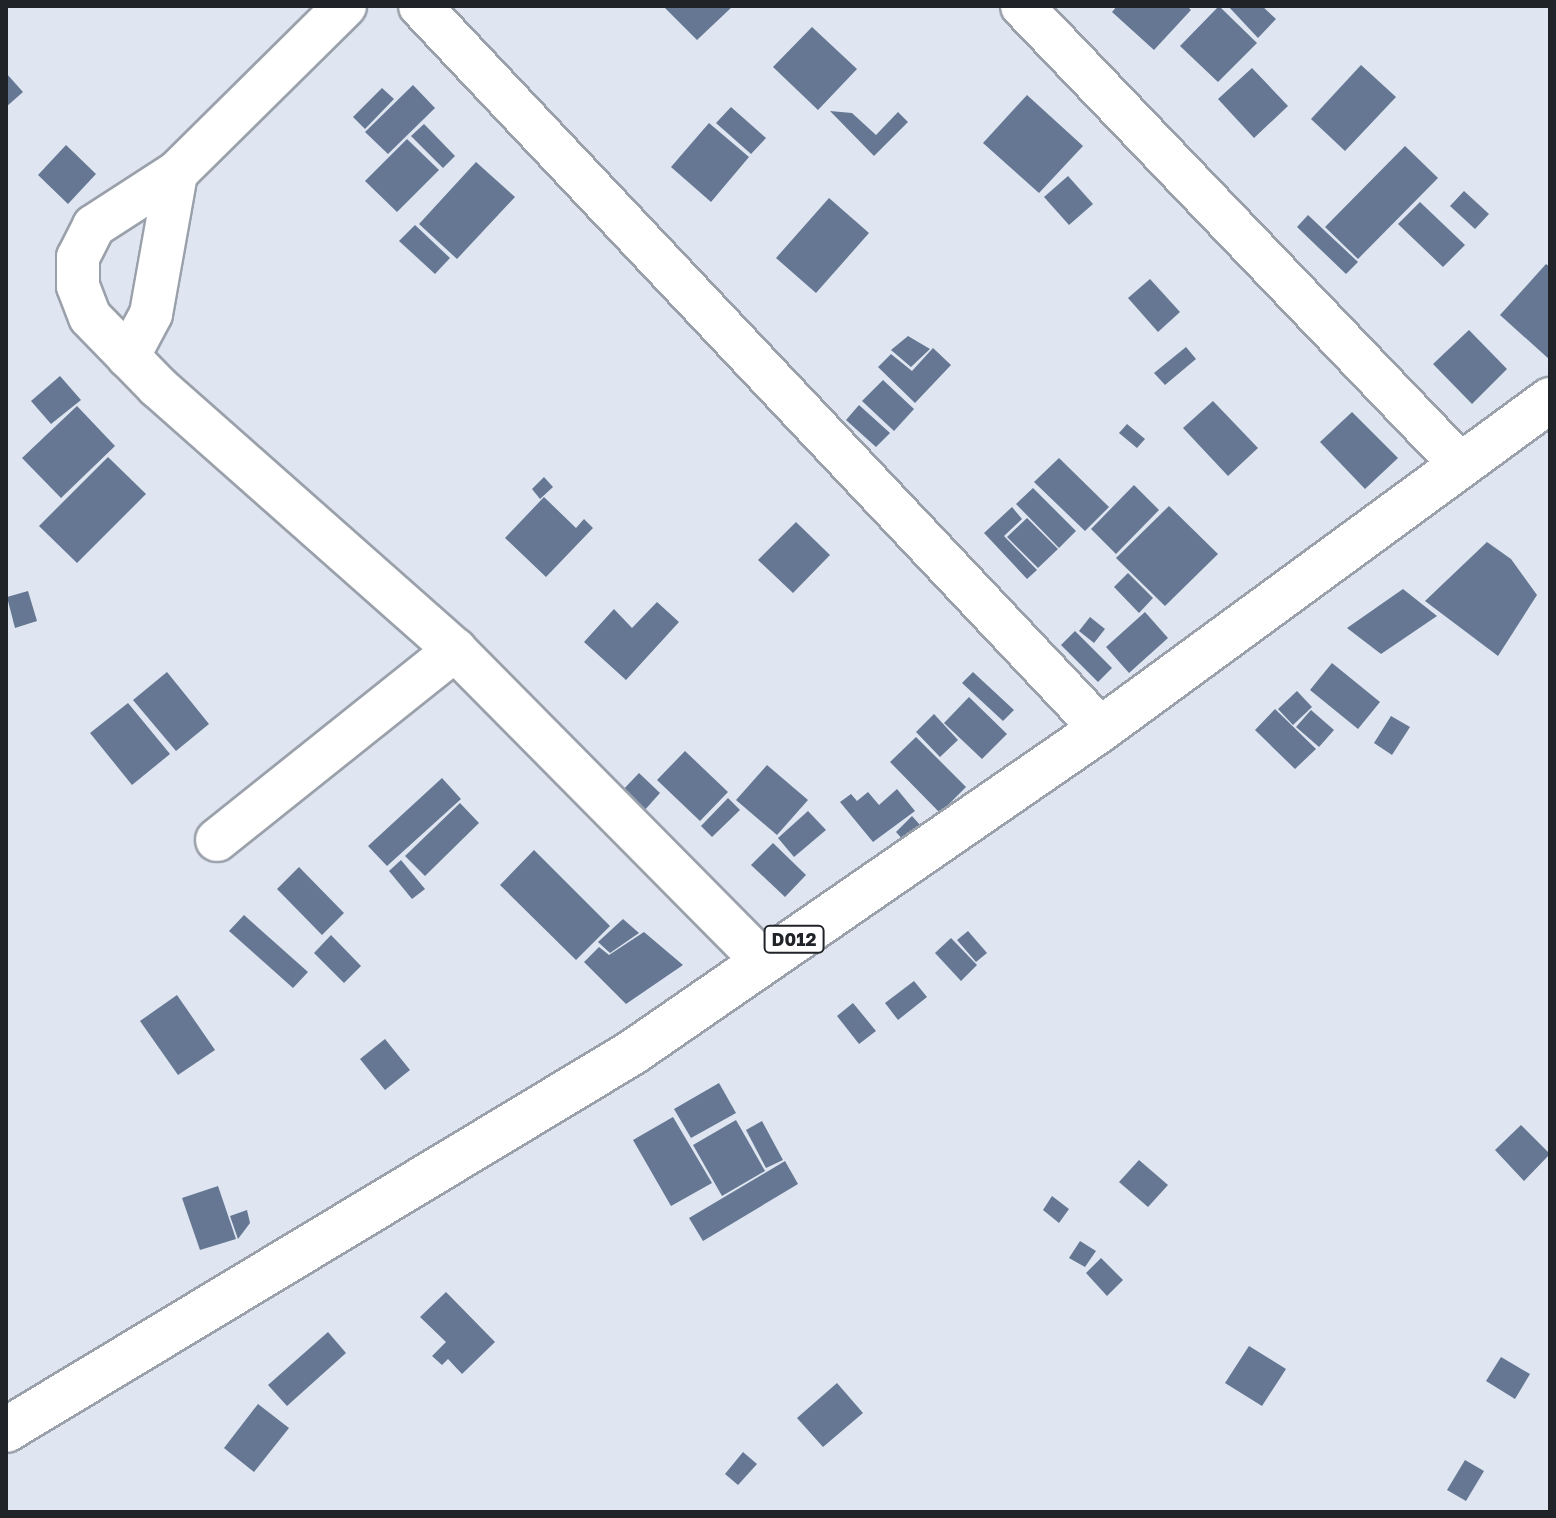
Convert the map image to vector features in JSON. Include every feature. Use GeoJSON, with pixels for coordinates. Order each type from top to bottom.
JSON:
{"type":"FeatureCollection","features":[{"type":"Feature","properties":{"kind":"main road","name":"D012"},"geometry":{"type":"LineString","coordinates":[[6,1430],[633,1052],[1101,729],[1550,400]]}},
{"type":"Feature","properties":{"kind":"street"},"geometry":{"type":"LineString","coordinates":[[345,6],[176,173],[94,226],[78,257],[78,286],[90,317],[128,357],[455,650],[763,961]]}},
{"type":"Feature","properties":{"kind":"street"},"geometry":{"type":"LineString","coordinates":[[420,6],[1101,729]]}},
{"type":"Feature","properties":{"kind":"street"},"geometry":{"type":"LineString","coordinates":[[1022,6],[1461,465]]}},
{"type":"Feature","properties":{"kind":"street"},"geometry":{"type":"LineString","coordinates":[[128,357],[151,314],[176,173]]}},
{"type":"Feature","properties":{"kind":"street"},"geometry":{"type":"LineString","coordinates":[[217,840],[455,650]]}},
{"type":"Feature","properties":{"kind":"building"},"geometry":{"type":"Polygon","coordinates":[[[663,6],[733,6],[697,40],[663,6]]]}},
{"type":"Feature","properties":{"kind":"building"},"geometry":{"type":"Polygon","coordinates":[[[1117,6],[1187,6],[1191,10],[1154,50],[1112,12],[1117,6]]]}},
{"type":"Feature","properties":{"kind":"building"},"geometry":{"type":"Polygon","coordinates":[[[1219,6],[1257,43],[1218,82],[1180,46],[1219,6]]]}},
{"type":"Feature","properties":{"kind":"building"},"geometry":{"type":"Polygon","coordinates":[[[1228,6],[1262,6],[1276,19],[1258,38],[1228,6]]]}},
{"type":"Feature","properties":{"kind":"building"},"geometry":{"type":"Polygon","coordinates":[[[812,27],[857,69],[818,110],[773,67],[812,27]]]}},
{"type":"Feature","properties":{"kind":"building"},"geometry":{"type":"Polygon","coordinates":[[[1361,65],[1396,97],[1345,151],[1311,119],[1361,65]]]}},
{"type":"Feature","properties":{"kind":"building"},"geometry":{"type":"Polygon","coordinates":[[[1252,68],[1288,106],[1254,138],[1218,99],[1252,68]]]}},
{"type":"Feature","properties":{"kind":"building"},"geometry":{"type":"Polygon","coordinates":[[[6,73],[23,92],[6,107],[6,73]]]}},
{"type":"Feature","properties":{"kind":"building"},"geometry":{"type":"Polygon","coordinates":[[[413,85],[435,108],[388,154],[365,132],[413,85]]]}},
{"type":"Feature","properties":{"kind":"building"},"geometry":{"type":"Polygon","coordinates":[[[382,88],[394,99],[365,129],[353,117],[382,88]]]}},
{"type":"Feature","properties":{"kind":"building"},"geometry":{"type":"Polygon","coordinates":[[[1027,95],[1083,146],[1039,193],[983,143],[1027,95]]]}},
{"type":"Feature","properties":{"kind":"building"},"geometry":{"type":"Polygon","coordinates":[[[731,107],[766,138],[751,154],[716,123],[731,107]]]}},
{"type":"Feature","properties":{"kind":"building"},"geometry":{"type":"Polygon","coordinates":[[[830,111],[852,113],[876,135],[898,112],[908,122],[874,156],[830,111]]]}},
{"type":"Feature","properties":{"kind":"building"},"geometry":{"type":"Polygon","coordinates":[[[709,123],[749,157],[711,202],[671,167],[709,123]]]}},
{"type":"Feature","properties":{"kind":"building"},"geometry":{"type":"Polygon","coordinates":[[[424,124],[455,156],[443,168],[411,136],[424,124]]]}},
{"type":"Feature","properties":{"kind":"building"},"geometry":{"type":"Polygon","coordinates":[[[407,139],[439,170],[397,212],[365,181],[407,139]]]}},
{"type":"Feature","properties":{"kind":"building"},"geometry":{"type":"Polygon","coordinates":[[[66,145],[96,174],[68,204],[38,175],[66,145]]]}},
{"type":"Feature","properties":{"kind":"building"},"geometry":{"type":"Polygon","coordinates":[[[1405,146],[1438,178],[1358,259],[1325,227],[1405,146]]]}},
{"type":"Feature","properties":{"kind":"building"},"geometry":{"type":"Polygon","coordinates":[[[476,162],[515,197],[457,259],[419,224],[476,162]]]}},
{"type":"Feature","properties":{"kind":"building"},"geometry":{"type":"Polygon","coordinates":[[[1068,176],[1093,204],[1069,225],[1044,197],[1068,176]]]}},
{"type":"Feature","properties":{"kind":"building"},"geometry":{"type":"Polygon","coordinates":[[[1464,191],[1489,214],[1475,229],[1450,206],[1464,191]]]}},
{"type":"Feature","properties":{"kind":"building"},"geometry":{"type":"Polygon","coordinates":[[[829,198],[869,233],[816,293],[776,258],[829,198]]]}},
{"type":"Feature","properties":{"kind":"building"},"geometry":{"type":"Polygon","coordinates":[[[1420,202],[1465,245],[1443,267],[1398,224],[1420,202]]]}},
{"type":"Feature","properties":{"kind":"building"},"geometry":{"type":"Polygon","coordinates":[[[1308,215],[1358,262],[1346,274],[1297,227],[1308,215]]]}},
{"type":"Feature","properties":{"kind":"building"},"geometry":{"type":"Polygon","coordinates":[[[415,225],[450,258],[435,274],[399,241],[415,225]]]}},
{"type":"Feature","properties":{"kind":"building"},"geometry":{"type":"Polygon","coordinates":[[[1546,264],[1550,267],[1550,360],[1500,315],[1546,264]]]}},
{"type":"Feature","properties":{"kind":"building"},"geometry":{"type":"Polygon","coordinates":[[[1150,279],[1180,312],[1158,332],[1128,298],[1150,279]]]}},
{"type":"Feature","properties":{"kind":"building"},"geometry":{"type":"Polygon","coordinates":[[[1469,330],[1507,369],[1472,404],[1433,364],[1469,330]]]}},
{"type":"Feature","properties":{"kind":"building"},"geometry":{"type":"Polygon","coordinates":[[[908,336],[930,349],[911,367],[891,350],[908,336]]]}},
{"type":"Feature","properties":{"kind":"building"},"geometry":{"type":"Polygon","coordinates":[[[1186,347],[1196,359],[1165,385],[1154,373],[1186,347]]]}},
{"type":"Feature","properties":{"kind":"building"},"geometry":{"type":"Polygon","coordinates":[[[933,348],[951,365],[915,403],[878,367],[891,354],[912,371],[933,348]]]}},
{"type":"Feature","properties":{"kind":"building"},"geometry":{"type":"Polygon","coordinates":[[[60,376],[81,400],[51,424],[31,401],[60,376]]]}},
{"type":"Feature","properties":{"kind":"building"},"geometry":{"type":"Polygon","coordinates":[[[883,380],[914,409],[894,431],[862,401],[883,380]]]}},
{"type":"Feature","properties":{"kind":"building"},"geometry":{"type":"Polygon","coordinates":[[[1213,401],[1258,448],[1228,476],[1183,428],[1213,401]]]}},
{"type":"Feature","properties":{"kind":"building"},"geometry":{"type":"Polygon","coordinates":[[[859,405],[890,433],[876,447],[846,420],[859,405]]]}},
{"type":"Feature","properties":{"kind":"building"},"geometry":{"type":"Polygon","coordinates":[[[77,406],[115,446],[61,498],[22,458],[77,406]]]}},
{"type":"Feature","properties":{"kind":"building"},"geometry":{"type":"Polygon","coordinates":[[[1352,412],[1398,458],[1365,489],[1320,442],[1352,412]]]}},
{"type":"Feature","properties":{"kind":"building"},"geometry":{"type":"Polygon","coordinates":[[[1127,424],[1145,439],[1137,448],[1119,433],[1127,424]]]}},
{"type":"Feature","properties":{"kind":"building"},"geometry":{"type":"Polygon","coordinates":[[[108,457],[146,494],[77,563],[39,526],[108,457]]]}},
{"type":"Feature","properties":{"kind":"building"},"geometry":{"type":"Polygon","coordinates":[[[1059,458],[1109,507],[1085,531],[1034,482],[1059,458]]]}},
{"type":"Feature","properties":{"kind":"building"},"geometry":{"type":"Polygon","coordinates":[[[544,477],[553,487],[540,499],[532,489],[544,477]]]}},
{"type":"Feature","properties":{"kind":"building"},"geometry":{"type":"Polygon","coordinates":[[[1134,485],[1159,510],[1116,554],[1091,529],[1134,485]]]}},
{"type":"Feature","properties":{"kind":"building"},"geometry":{"type":"Polygon","coordinates":[[[1033,488],[1076,531],[1059,548],[1016,504],[1033,488]]]}},
{"type":"Feature","properties":{"kind":"building"},"geometry":{"type":"Polygon","coordinates":[[[544,497],[576,528],[584,519],[593,528],[546,577],[505,538],[544,497]]]}},
{"type":"Feature","properties":{"kind":"building"},"geometry":{"type":"Polygon","coordinates":[[[1169,506],[1218,554],[1165,606],[1116,558],[1169,506]]]}},
{"type":"Feature","properties":{"kind":"building"},"geometry":{"type":"Polygon","coordinates":[[[1012,507],[1022,519],[1004,536],[1037,570],[1027,579],[984,533],[1012,507]]]}},
{"type":"Feature","properties":{"kind":"building"},"geometry":{"type":"Polygon","coordinates":[[[1027,518],[1058,549],[1038,568],[1007,537],[1027,518]]]}},
{"type":"Feature","properties":{"kind":"building"},"geometry":{"type":"Polygon","coordinates":[[[796,522],[830,555],[793,593],[758,560],[796,522]]]}},
{"type":"Feature","properties":{"kind":"building"},"geometry":{"type":"Polygon","coordinates":[[[1487,542],[1511,559],[1537,595],[1498,656],[1425,601],[1487,542]]]}},
{"type":"Feature","properties":{"kind":"building"},"geometry":{"type":"Polygon","coordinates":[[[1128,573],[1153,598],[1139,613],[1114,587],[1128,573]]]}},
{"type":"Feature","properties":{"kind":"building"},"geometry":{"type":"Polygon","coordinates":[[[1403,589],[1437,616],[1381,654],[1347,628],[1403,589]]]}},
{"type":"Feature","properties":{"kind":"building"},"geometry":{"type":"Polygon","coordinates":[[[28,591],[37,621],[15,628],[7,597],[28,591]]]}},
{"type":"Feature","properties":{"kind":"building"},"geometry":{"type":"Polygon","coordinates":[[[657,602],[679,622],[626,680],[584,642],[614,609],[632,628],[657,602]]]}},
{"type":"Feature","properties":{"kind":"building"},"geometry":{"type":"Polygon","coordinates":[[[1145,612],[1168,638],[1129,673],[1106,647],[1145,612]]]}},
{"type":"Feature","properties":{"kind":"building"},"geometry":{"type":"Polygon","coordinates":[[[1090,617],[1105,629],[1094,643],[1079,631],[1090,617]]]}},
{"type":"Feature","properties":{"kind":"building"},"geometry":{"type":"Polygon","coordinates":[[[1075,631],[1112,668],[1098,682],[1061,645],[1075,631]]]}},
{"type":"Feature","properties":{"kind":"building"},"geometry":{"type":"Polygon","coordinates":[[[1332,663],[1380,702],[1358,729],[1310,690],[1332,663]]]}},
{"type":"Feature","properties":{"kind":"building"},"geometry":{"type":"Polygon","coordinates":[[[167,672],[209,724],[176,751],[133,700],[167,672]]]}},
{"type":"Feature","properties":{"kind":"building"},"geometry":{"type":"Polygon","coordinates":[[[973,672],[1014,710],[1003,721],[962,683],[973,672]]]}},
{"type":"Feature","properties":{"kind":"building"},"geometry":{"type":"Polygon","coordinates":[[[1297,691],[1312,707],[1293,725],[1278,709],[1297,691]]]}},
{"type":"Feature","properties":{"kind":"building"},"geometry":{"type":"Polygon","coordinates":[[[969,697],[1007,734],[982,759],[944,723],[969,697]]]}},
{"type":"Feature","properties":{"kind":"building"},"geometry":{"type":"Polygon","coordinates":[[[128,703],[170,754],[132,785],[90,733],[128,703]]]}},
{"type":"Feature","properties":{"kind":"building"},"geometry":{"type":"Polygon","coordinates":[[[1275,709],[1316,749],[1295,769],[1255,730],[1275,709]]]}},
{"type":"Feature","properties":{"kind":"building"},"geometry":{"type":"Polygon","coordinates":[[[1311,710],[1334,730],[1319,747],[1296,727],[1311,710]]]}},
{"type":"Feature","properties":{"kind":"building"},"geometry":{"type":"Polygon","coordinates":[[[934,714],[958,740],[940,757],[916,732],[934,714]]]}},
{"type":"Feature","properties":{"kind":"building"},"geometry":{"type":"Polygon","coordinates":[[[1391,716],[1410,727],[1392,755],[1374,743],[1391,716]]]}},
{"type":"Feature","properties":{"kind":"building"},"geometry":{"type":"Polygon","coordinates":[[[916,737],[966,787],[940,813],[890,762],[916,737]]]}},
{"type":"Feature","properties":{"kind":"building"},"geometry":{"type":"Polygon","coordinates":[[[685,751],[728,792],[700,821],[657,780],[685,751]]]}},
{"type":"Feature","properties":{"kind":"building"},"geometry":{"type":"Polygon","coordinates":[[[767,765],[808,800],[777,835],[736,800],[767,765]]]}},
{"type":"Feature","properties":{"kind":"building"},"geometry":{"type":"Polygon","coordinates":[[[639,773],[660,793],[643,812],[621,792],[639,773]]]}},
{"type":"Feature","properties":{"kind":"building"},"geometry":{"type":"Polygon","coordinates":[[[442,778],[461,799],[387,866],[368,846],[442,778]]]}},
{"type":"Feature","properties":{"kind":"building"},"geometry":{"type":"Polygon","coordinates":[[[897,789],[915,811],[873,842],[840,802],[851,794],[857,801],[868,792],[879,805],[897,789]]]}},
{"type":"Feature","properties":{"kind":"building"},"geometry":{"type":"Polygon","coordinates":[[[728,798],[740,810],[712,837],[701,826],[728,798]]]}},
{"type":"Feature","properties":{"kind":"building"},"geometry":{"type":"Polygon","coordinates":[[[460,803],[479,823],[425,876],[405,856],[460,803]]]}},
{"type":"Feature","properties":{"kind":"building"},"geometry":{"type":"Polygon","coordinates":[[[808,811],[826,830],[794,857],[778,838],[808,811]]]}},
{"type":"Feature","properties":{"kind":"building"},"geometry":{"type":"Polygon","coordinates":[[[912,816],[921,826],[905,842],[896,832],[912,816]]]}},
{"type":"Feature","properties":{"kind":"building"},"geometry":{"type":"Polygon","coordinates":[[[773,843],[806,875],[785,897],[751,865],[773,843]]]}},
{"type":"Feature","properties":{"kind":"building"},"geometry":{"type":"Polygon","coordinates":[[[534,850],[610,926],[576,960],[500,885],[534,850]]]}},
{"type":"Feature","properties":{"kind":"building"},"geometry":{"type":"Polygon","coordinates":[[[401,860],[425,889],[412,899],[389,871],[401,860]]]}},
{"type":"Feature","properties":{"kind":"building"},"geometry":{"type":"Polygon","coordinates":[[[299,867],[344,913],[322,935],[277,889],[299,867]]]}},
{"type":"Feature","properties":{"kind":"building"},"geometry":{"type":"Polygon","coordinates":[[[244,915],[308,972],[293,988],[229,931],[244,915]]]}},
{"type":"Feature","properties":{"kind":"building"},"geometry":{"type":"Polygon","coordinates":[[[623,919],[639,933],[610,953],[598,942],[623,919]]]}},
{"type":"Feature","properties":{"kind":"building"},"geometry":{"type":"Polygon","coordinates":[[[968,931],[987,953],[976,962],[957,940],[968,931]]]}},
{"type":"Feature","properties":{"kind":"building"},"geometry":{"type":"Polygon","coordinates":[[[644,932],[683,965],[626,1004],[584,962],[599,947],[609,955],[644,932]]]}},
{"type":"Feature","properties":{"kind":"building"},"geometry":{"type":"Polygon","coordinates":[[[331,935],[361,966],[344,983],[314,953],[331,935]]]}},
{"type":"Feature","properties":{"kind":"building"},"geometry":{"type":"Polygon","coordinates":[[[951,938],[977,965],[961,981],[935,953],[951,938]]]}},
{"type":"Feature","properties":{"kind":"building"},"geometry":{"type":"Polygon","coordinates":[[[914,981],[927,997],[898,1020],[885,1003],[914,981]]]}},
{"type":"Feature","properties":{"kind":"building"},"geometry":{"type":"Polygon","coordinates":[[[177,995],[215,1050],[178,1075],[140,1021],[177,995]]]}},
{"type":"Feature","properties":{"kind":"building"},"geometry":{"type":"Polygon","coordinates":[[[853,1003],[876,1031],[859,1044],[837,1016],[853,1003]]]}},
{"type":"Feature","properties":{"kind":"building"},"geometry":{"type":"Polygon","coordinates":[[[385,1039],[410,1070],[385,1090],[360,1059],[385,1039]]]}},
{"type":"Feature","properties":{"kind":"building"},"geometry":{"type":"Polygon","coordinates":[[[719,1083],[736,1113],[691,1138],[674,1109],[719,1083]]]}},
{"type":"Feature","properties":{"kind":"building"},"geometry":{"type":"Polygon","coordinates":[[[673,1117],[712,1183],[671,1206],[633,1140],[673,1117]]]}},
{"type":"Feature","properties":{"kind":"building"},"geometry":{"type":"Polygon","coordinates":[[[736,1120],[765,1171],[722,1196],[693,1145],[736,1120]]]}},
{"type":"Feature","properties":{"kind":"building"},"geometry":{"type":"Polygon","coordinates":[[[762,1121],[783,1160],[766,1168],[746,1130],[762,1121]]]}},
{"type":"Feature","properties":{"kind":"building"},"geometry":{"type":"Polygon","coordinates":[[[1521,1125],[1550,1154],[1524,1181],[1495,1150],[1521,1125]]]}},
{"type":"Feature","properties":{"kind":"building"},"geometry":{"type":"Polygon","coordinates":[[[1139,1160],[1168,1185],[1148,1207],[1119,1182],[1139,1160]]]}},
{"type":"Feature","properties":{"kind":"building"},"geometry":{"type":"Polygon","coordinates":[[[785,1161],[798,1184],[703,1241],[689,1218],[785,1161]]]}},
{"type":"Feature","properties":{"kind":"building"},"geometry":{"type":"Polygon","coordinates":[[[218,1186],[236,1239],[200,1250],[182,1198],[218,1186]]]}},
{"type":"Feature","properties":{"kind":"building"},"geometry":{"type":"Polygon","coordinates":[[[1052,1196],[1069,1209],[1059,1223],[1043,1210],[1052,1196]]]}},
{"type":"Feature","properties":{"kind":"building"},"geometry":{"type":"Polygon","coordinates":[[[247,1210],[250,1223],[238,1239],[230,1216],[247,1210]]]}},
{"type":"Feature","properties":{"kind":"building"},"geometry":{"type":"Polygon","coordinates":[[[1080,1241],[1096,1251],[1085,1267],[1069,1258],[1080,1241]]]}},
{"type":"Feature","properties":{"kind":"building"},"geometry":{"type":"Polygon","coordinates":[[[1101,1258],[1123,1280],[1107,1296],[1086,1273],[1101,1258]]]}},
{"type":"Feature","properties":{"kind":"building"},"geometry":{"type":"Polygon","coordinates":[[[446,1292],[495,1342],[462,1374],[448,1359],[442,1365],[432,1356],[446,1342],[420,1317],[446,1292]]]}},
{"type":"Feature","properties":{"kind":"building"},"geometry":{"type":"Polygon","coordinates":[[[328,1332],[346,1353],[287,1406],[268,1385],[328,1332]]]}},
{"type":"Feature","properties":{"kind":"building"},"geometry":{"type":"Polygon","coordinates":[[[1249,1346],[1286,1369],[1262,1406],[1225,1383],[1249,1346]]]}},
{"type":"Feature","properties":{"kind":"building"},"geometry":{"type":"Polygon","coordinates":[[[1501,1357],[1530,1374],[1515,1399],[1486,1381],[1501,1357]]]}},
{"type":"Feature","properties":{"kind":"building"},"geometry":{"type":"Polygon","coordinates":[[[837,1383],[863,1413],[823,1447],[797,1418],[837,1383]]]}},
{"type":"Feature","properties":{"kind":"building"},"geometry":{"type":"Polygon","coordinates":[[[258,1404],[289,1428],[254,1472],[224,1448],[258,1404]]]}},
{"type":"Feature","properties":{"kind":"building"},"geometry":{"type":"Polygon","coordinates":[[[743,1452],[757,1464],[738,1485],[725,1474],[743,1452]]]}},
{"type":"Feature","properties":{"kind":"building"},"geometry":{"type":"Polygon","coordinates":[[[1465,1460],[1484,1471],[1466,1501],[1447,1490],[1465,1460]]]}}]}
